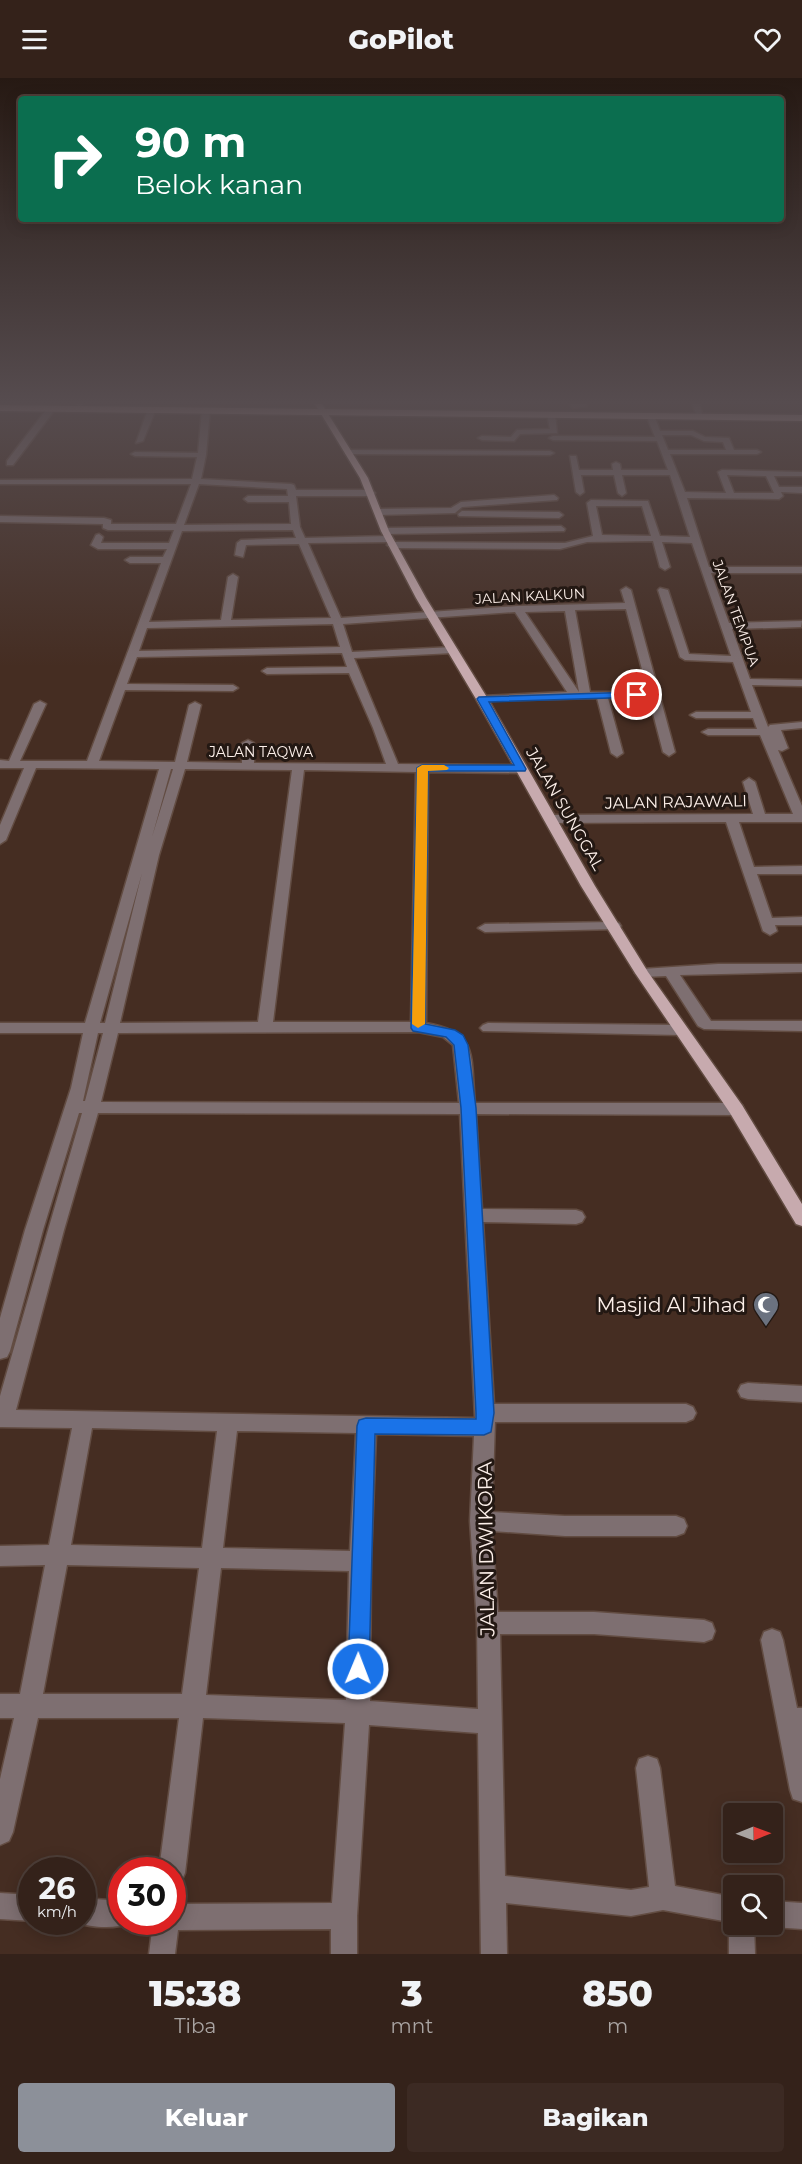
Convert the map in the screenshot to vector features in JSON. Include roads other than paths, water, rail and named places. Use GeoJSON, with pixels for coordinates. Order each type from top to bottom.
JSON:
{"type":"FeatureCollection","features":[{"type":"Feature","properties":{"kind":"main road","name":"JALAN SUNGGAL"},"geometry":{"type":"LineString","coordinates":[[371,493],[388,538],[550,819],[642,973],[735,1109],[802,1219]]}},
{"type":"Feature","properties":{"kind":"street"},"geometry":{"type":"LineString","coordinates":[[92,765],[192,492]]}},
{"type":"Feature","properties":{"kind":"street"},"geometry":{"type":"LineString","coordinates":[[292,492],[296,527],[301,541],[337,621],[353,670],[379,728],[393,768]]}},
{"type":"Feature","properties":{"kind":"street","name":"JALAN TEMPUA"},"geometry":{"type":"LineString","coordinates":[[681,492],[705,570],[764,732],[802,818]]}},
{"type":"Feature","properties":{"kind":"street"},"geometry":{"type":"LineString","coordinates":[[729,492],[731,496]]}},
{"type":"Feature","properties":{"kind":"street"},"geometry":{"type":"LineString","coordinates":[[682,495],[778,496],[777,492]]}},
{"type":"Feature","properties":{"kind":"street"},"geometry":{"type":"LineString","coordinates":[[248,499],[371,493]]}},
{"type":"Feature","properties":{"kind":"street"},"geometry":{"type":"LineString","coordinates":[[455,510],[455,507],[460,505],[554,498]]}},
{"type":"Feature","properties":{"kind":"street"},"geometry":{"type":"LineString","coordinates":[[598,538],[591,504],[594,502],[646,504],[665,567]]}},
{"type":"Feature","properties":{"kind":"street"},"geometry":{"type":"LineString","coordinates":[[378,512],[455,510],[460,514],[559,515]]}},
{"type":"Feature","properties":{"kind":"street"},"geometry":{"type":"LineString","coordinates":[[0,519],[104,521],[108,522],[106,526],[108,528],[296,527]]}},
{"type":"Feature","properties":{"kind":"street"},"geometry":{"type":"LineString","coordinates":[[240,555],[243,542],[388,538],[561,529]]}},
{"type":"Feature","properties":{"kind":"street"},"geometry":{"type":"LineString","coordinates":[[99,537],[96,545],[98,546],[172,546]]}},
{"type":"Feature","properties":{"kind":"street"},"geometry":{"type":"LineString","coordinates":[[388,538],[560,546],[598,538],[696,540]]}},
{"type":"Feature","properties":{"kind":"street"},"geometry":{"type":"LineString","coordinates":[[130,560],[167,560]]}},
{"type":"Feature","properties":{"kind":"street"},"geometry":{"type":"LineString","coordinates":[[705,570],[802,570]]}},
{"type":"Feature","properties":{"kind":"street"},"geometry":{"type":"LineString","coordinates":[[226,623],[232,576]]}},
{"type":"Feature","properties":{"kind":"street"},"geometry":{"type":"LineString","coordinates":[[626,590],[669,752]]}},
{"type":"Feature","properties":{"kind":"street"},"geometry":{"type":"LineString","coordinates":[[663,590],[686,658],[737,659]]}},
{"type":"Feature","properties":{"kind":"street","name":"JALAN KALKUN"},"geometry":{"type":"LineString","coordinates":[[142,625],[337,621],[518,609],[630,606]]}},
{"type":"Feature","properties":{"kind":"street"},"geometry":{"type":"LineString","coordinates":[[569,607],[580,695]]}},
{"type":"Feature","properties":{"kind":"street"},"geometry":{"type":"LineString","coordinates":[[518,609],[580,695]]}},
{"type":"Feature","properties":{"kind":"street"},"geometry":{"type":"LineString","coordinates":[[726,626],[801,624]]}},
{"type":"Feature","properties":{"kind":"street"},"geometry":{"type":"LineString","coordinates":[[132,654],[453,650]]}},
{"type":"Feature","properties":{"kind":"street"},"geometry":{"type":"LineString","coordinates":[[267,671],[353,670]]}},
{"type":"Feature","properties":{"kind":"street"},"geometry":{"type":"LineString","coordinates":[[746,682],[802,683]]}},
{"type":"Feature","properties":{"kind":"street"},"geometry":{"type":"LineString","coordinates":[[120,687],[233,688]]}},
{"type":"Feature","properties":{"kind":"street"},"geometry":{"type":"LineString","coordinates":[[602,695],[617,753]]}},
{"type":"Feature","properties":{"kind":"street"},"geometry":{"type":"LineString","coordinates":[[482,699],[654,695]]}},
{"type":"Feature","properties":{"kind":"street"},"geometry":{"type":"LineString","coordinates":[[6,764],[40,704]]}},
{"type":"Feature","properties":{"kind":"street"},"geometry":{"type":"LineString","coordinates":[[195,705],[173,766],[133,909],[91,1029],[82,1107],[55,1230],[2,1418],[366,1426],[686,1413]]}},
{"type":"Feature","properties":{"kind":"street"},"geometry":{"type":"LineString","coordinates":[[696,714],[758,715]]}},
{"type":"Feature","properties":{"kind":"street"},"geometry":{"type":"LineString","coordinates":[[802,725],[774,727],[802,798]]}},
{"type":"Feature","properties":{"kind":"street"},"geometry":{"type":"LineString","coordinates":[[708,732],[764,732]]}},
{"type":"Feature","properties":{"kind":"street"},"geometry":{"type":"LineString","coordinates":[[248,743],[248,768]]}},
{"type":"Feature","properties":{"kind":"street","name":"JALAN TAQWA"},"geometry":{"type":"LineString","coordinates":[[6,764],[521,769]]}},
{"type":"Feature","properties":{"kind":"street"},"geometry":{"type":"LineString","coordinates":[[0,840],[32,764]]}},
{"type":"Feature","properties":{"kind":"street"},"geometry":{"type":"LineString","coordinates":[[265,1027],[298,768]]}},
{"type":"Feature","properties":{"kind":"street"},"geometry":{"type":"LineString","coordinates":[[0,1028],[418,1028],[422,768]]}},
{"type":"Feature","properties":{"kind":"street"},"geometry":{"type":"LineString","coordinates":[[749,782],[760,818]]}},
{"type":"Feature","properties":{"kind":"street"},"geometry":{"type":"LineString","coordinates":[[731,818],[773,926],[802,921]]}},
{"type":"Feature","properties":{"kind":"street","name":"JALAN RAJAWALI"},"geometry":{"type":"LineString","coordinates":[[550,819],[802,818]]}},
{"type":"Feature","properties":{"kind":"street"},"geometry":{"type":"LineString","coordinates":[[758,870],[802,870]]}},
{"type":"Feature","properties":{"kind":"street"},"geometry":{"type":"LineString","coordinates":[[0,1351],[34,1230],[112,1029],[133,909]]}},
{"type":"Feature","properties":{"kind":"street"},"geometry":{"type":"LineString","coordinates":[[486,928],[614,926]]}},
{"type":"Feature","properties":{"kind":"street"},"geometry":{"type":"LineString","coordinates":[[642,973],[718,968],[802,968]]}},
{"type":"Feature","properties":{"kind":"street"},"geometry":{"type":"LineString","coordinates":[[670,971],[703,1023],[709,1026],[802,1026]]}},
{"type":"Feature","properties":{"kind":"street","name":"JALAN DWIKORA"},"geometry":{"type":"LineString","coordinates":[[418,1028],[450,1033],[458,1039],[461,1045],[468,1108],[485,1420],[481,1521],[488,1623],[494,1954]]}},
{"type":"Feature","properties":{"kind":"street"},"geometry":{"type":"LineString","coordinates":[[488,1028],[681,1030]]}},
{"type":"Feature","properties":{"kind":"street"},"geometry":{"type":"LineString","coordinates":[[82,1107],[735,1109]]}},
{"type":"Feature","properties":{"kind":"street"},"geometry":{"type":"LineString","coordinates":[[473,1215],[576,1216]]}},
{"type":"Feature","properties":{"kind":"street"},"geometry":{"type":"LineString","coordinates":[[34,1230],[55,1230]]}},
{"type":"Feature","properties":{"kind":"street"},"geometry":{"type":"LineString","coordinates":[[17,1296],[38,1295]]}},
{"type":"Feature","properties":{"kind":"street"},"geometry":{"type":"LineString","coordinates":[[748,1391],[802,1394]]}},
{"type":"Feature","properties":{"kind":"street"},"geometry":{"type":"LineString","coordinates":[[0,1832],[29,1706],[84,1419]]}},
{"type":"Feature","properties":{"kind":"street"},"geometry":{"type":"LineString","coordinates":[[174,1857],[228,1422]]}},
{"type":"Feature","properties":{"kind":"street"},"geometry":{"type":"LineString","coordinates":[[344,1954],[344,1916],[358,1712],[360,1562],[366,1426]]}},
{"type":"Feature","properties":{"kind":"street"},"geometry":{"type":"LineString","coordinates":[[481,1521],[565,1526],[676,1526]]}},
{"type":"Feature","properties":{"kind":"street"},"geometry":{"type":"LineString","coordinates":[[0,1556],[58,1555],[360,1562]]}},
{"type":"Feature","properties":{"kind":"street"},"geometry":{"type":"LineString","coordinates":[[488,1623],[594,1623],[704,1631]]}},
{"type":"Feature","properties":{"kind":"street"},"geometry":{"type":"LineString","coordinates":[[772,1640],[795,1720],[802,1790]]}},
{"type":"Feature","properties":{"kind":"street"},"geometry":{"type":"LineString","coordinates":[[0,1706],[194,1706],[358,1712],[489,1722]]}},
{"type":"Feature","properties":{"kind":"street"},"geometry":{"type":"LineString","coordinates":[[648,1768],[663,1897]]}},
{"type":"Feature","properties":{"kind":"street"},"geometry":{"type":"LineString","coordinates":[[492,1888],[632,1904],[663,1897],[723,1908]]}},
{"type":"Feature","properties":{"kind":"street"},"geometry":{"type":"LineString","coordinates":[[0,1906],[18,1907]]}},
{"type":"Feature","properties":{"kind":"street"},"geometry":{"type":"LineString","coordinates":[[783,1915],[802,1916]]}},
{"type":"Feature","properties":{"kind":"street"},"geometry":{"type":"LineString","coordinates":[[186,1917],[344,1916]]}},
{"type":"Feature","properties":{"kind":"street"},"geometry":{"type":"LineString","coordinates":[[162,1954],[164,1935]]}},
{"type":"Feature","properties":{"kind":"street"},"geometry":{"type":"LineString","coordinates":[[741,1935],[742,1954]]}},
{"type":"Feature","properties":{"kind":"place","name":"Masjid Al Jihad"},"geometry":{"type":"Point","coordinates":[766,1328]}}]}
